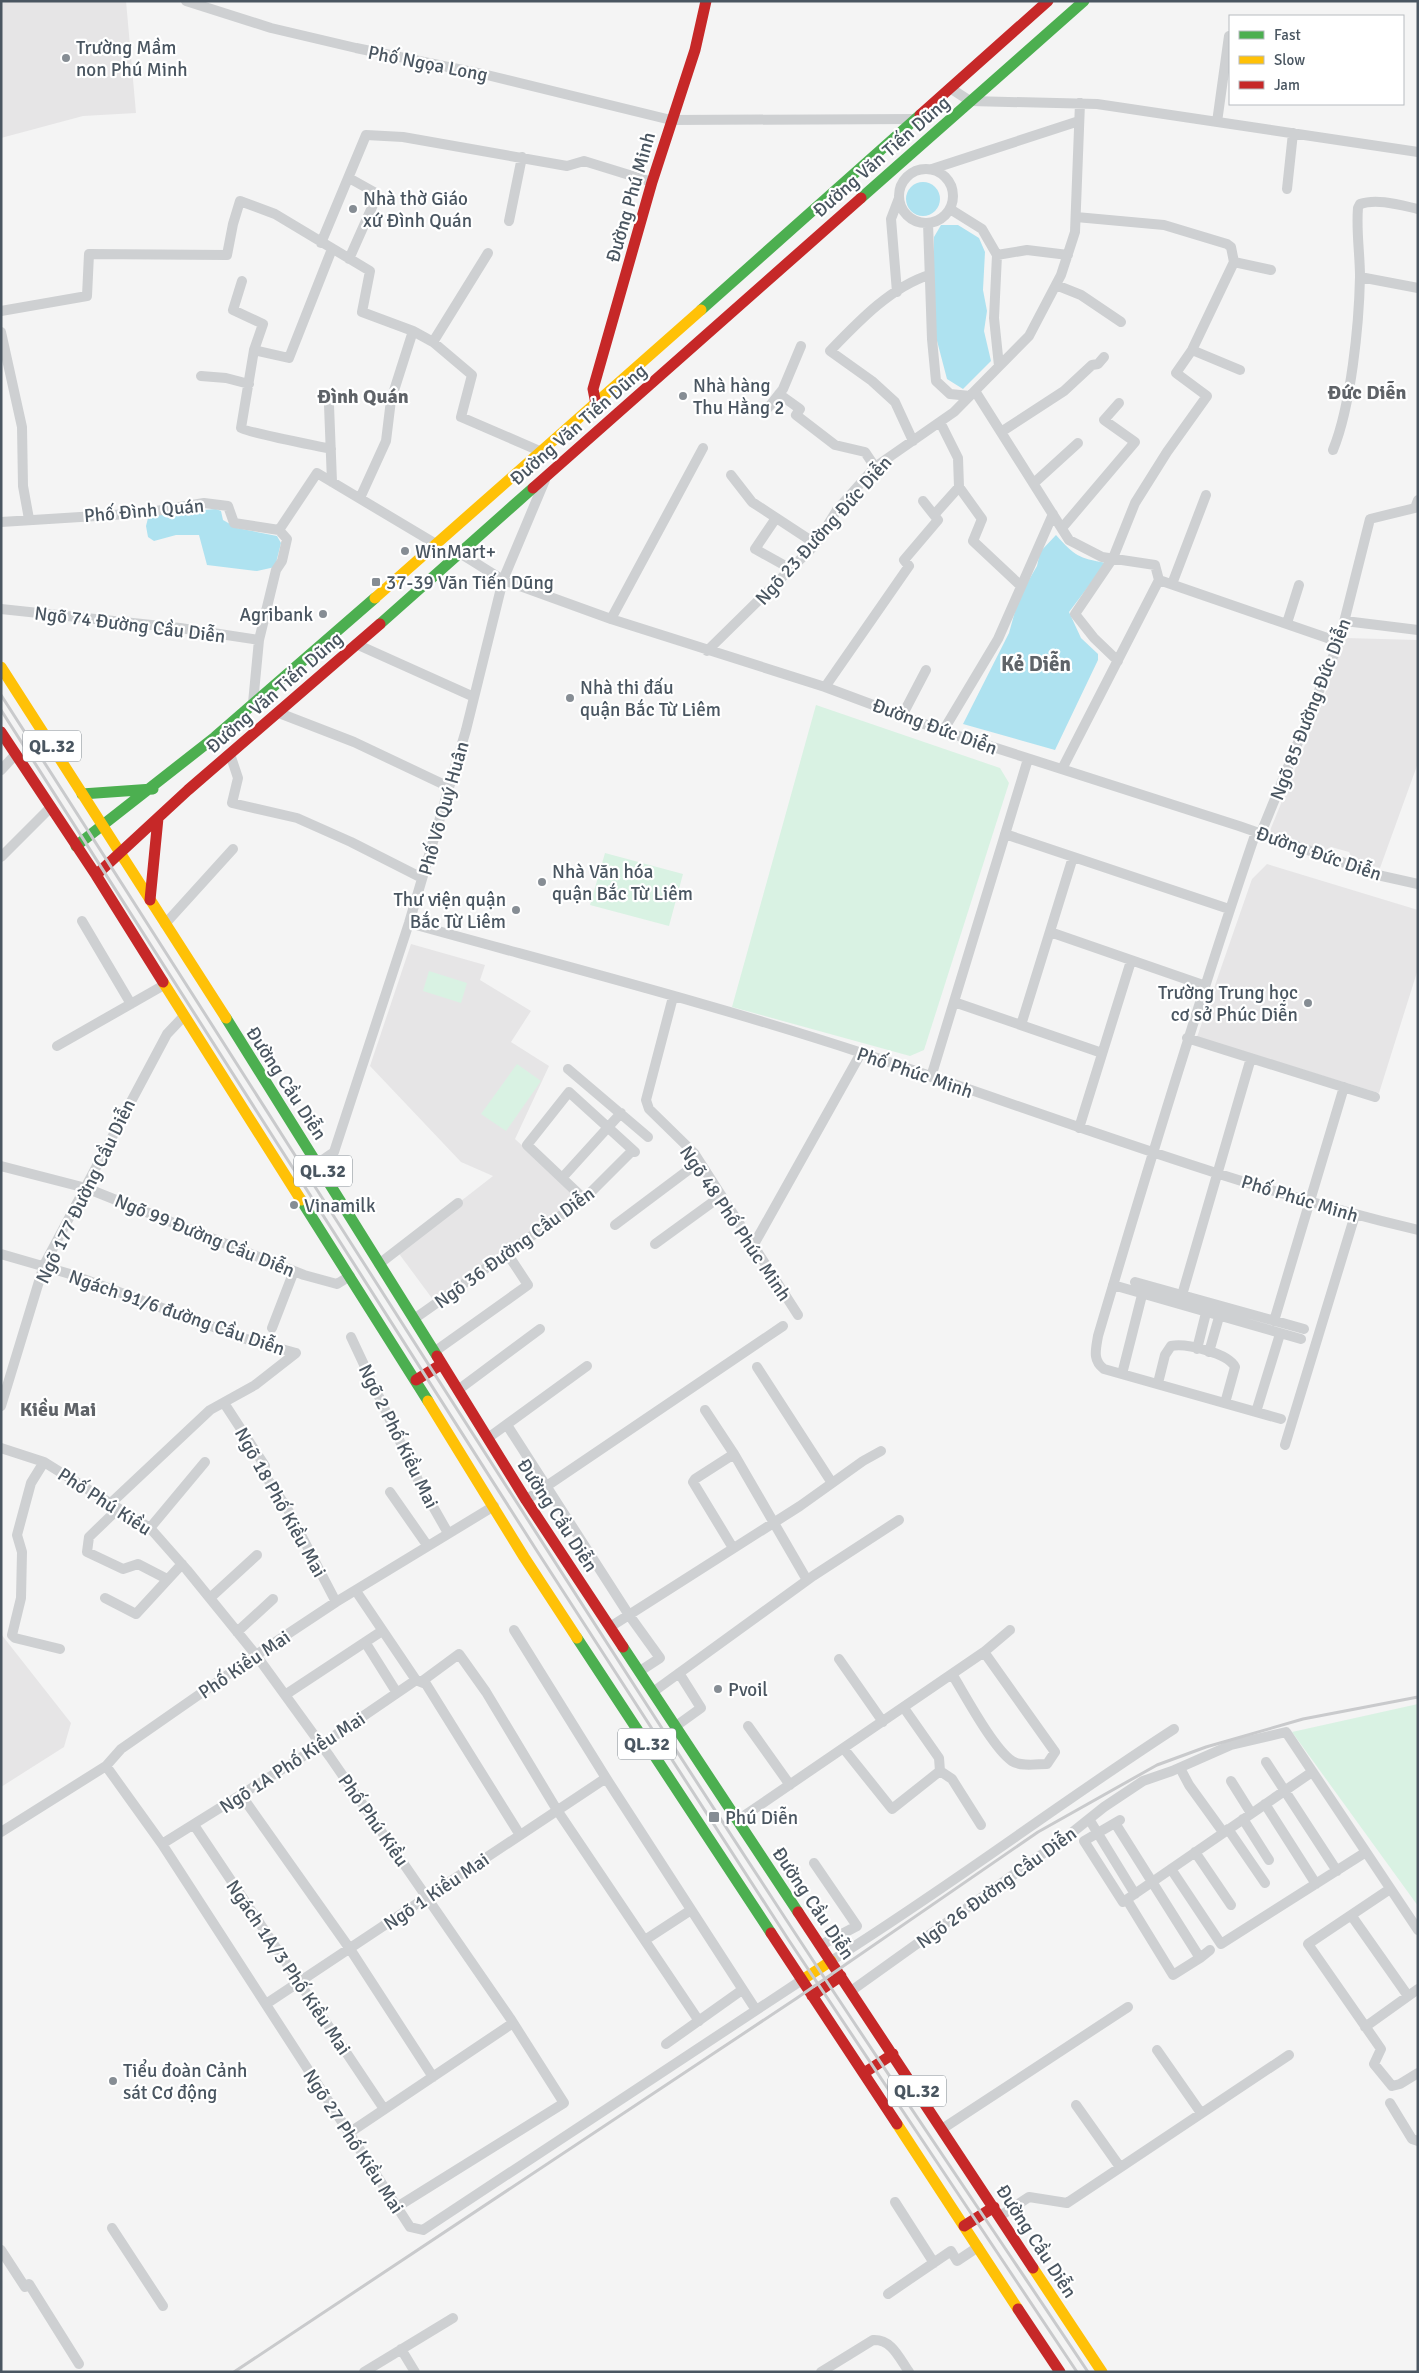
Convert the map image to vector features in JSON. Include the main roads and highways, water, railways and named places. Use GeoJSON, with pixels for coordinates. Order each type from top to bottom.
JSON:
{"type":"FeatureCollection","features":[{"type":"Feature","properties":{"kind":"main road","name":"Đường Phú Minh"},"geometry":{"type":"LineString","coordinates":[[596,404],[593,389],[652,182],[695,50],[706,1]]}},
{"type":"Feature","properties":{"kind":"main road","name":"Đường Văn Tiến Dũng"},"geometry":{"type":"LineString","coordinates":[[76,846],[153,789],[542,452],[1048,1]]}},
{"type":"Feature","properties":{"kind":"main road","name":"Đường Văn Tiến Dũng"},"geometry":{"type":"LineString","coordinates":[[96,875],[458,552],[1084,1]]}},
{"type":"Feature","properties":{"kind":"main road","name":"Đường Cầu Diễn"},"geometry":{"type":"LineString","coordinates":[[1,666],[318,1163],[378,1264],[526,1500],[1102,2372]]}},
{"type":"Feature","properties":{"kind":"main road","name":"QL.32"},"geometry":{"type":"LineString","coordinates":[[1,732],[96,875],[416,1380],[524,1557],[1060,2372]]}},
{"type":"Feature","properties":{"kind":"main road"},"geometry":{"type":"LineString","coordinates":[[82,794],[153,789]]}},
{"type":"Feature","properties":{"kind":"main road"},"geometry":{"type":"LineString","coordinates":[[150,900],[158,818]]}},
{"type":"Feature","properties":{"kind":"main road"},"geometry":{"type":"LineString","coordinates":[[416,1380],[442,1364]]}},
{"type":"Feature","properties":{"kind":"main road"},"geometry":{"type":"LineString","coordinates":[[802,1980],[831,1961]]}},
{"type":"Feature","properties":{"kind":"main road"},"geometry":{"type":"LineString","coordinates":[[812,1996],[841,1976]]}},
{"type":"Feature","properties":{"kind":"main road"},"geometry":{"type":"LineString","coordinates":[[864,2073],[893,2054]]}},
{"type":"Feature","properties":{"kind":"main road"},"geometry":{"type":"LineString","coordinates":[[964,2226],[997,2211]]}},
{"type":"Feature","properties":{"kind":"water"},"geometry":{"type":"Polygon","coordinates":[[[923,182],[930,183],[935,187],[939,192],[939,206],[935,211],[930,215],[923,216],[916,215],[911,211],[907,206],[906,199],[907,192],[911,187],[916,183],[923,182]]]}},
{"type":"Feature","properties":{"kind":"water"},"geometry":{"type":"Polygon","coordinates":[[[941,225],[958,225],[979,238],[985,252],[983,290],[987,311],[984,331],[991,361],[963,389],[947,379],[936,337],[933,295],[934,237],[941,225]]]}},
{"type":"Feature","properties":{"kind":"water"},"geometry":{"type":"Polygon","coordinates":[[[216,509],[221,511],[223,520],[237,528],[277,536],[281,543],[275,567],[257,571],[207,565],[199,535],[176,535],[154,541],[148,537],[146,526],[149,514],[216,509]]]}},
{"type":"Feature","properties":{"kind":"water"},"geometry":{"type":"Polygon","coordinates":[[[1056,535],[1068,548],[1078,555],[1106,563],[1069,612],[1081,638],[1098,654],[1098,660],[1055,750],[963,724],[1009,633],[1019,597],[1037,566],[1040,552],[1056,535]]]}},
{"type":"Feature","properties":{"kind":"railway"},"geometry":{"type":"LineString","coordinates":[[1,695],[678,1753],[853,2021],[1088,2372]]}},
{"type":"Feature","properties":{"kind":"railway"},"geometry":{"type":"LineString","coordinates":[[1,710],[537,1551],[788,1939],[1077,2372]]}},
{"type":"Feature","properties":{"kind":"railway"},"geometry":{"type":"LineString","coordinates":[[234,2372],[797,1998],[1038,1832],[1157,1765],[1206,1747],[1303,1719],[1418,1697]]}},
{"type":"Feature","properties":{"kind":"place","name":"Trường Mầm non Phú Minh"},"geometry":{"type":"Point","coordinates":[66,58]}},
{"type":"Feature","properties":{"kind":"place","name":"Nhà thờ Giáo xứ Đình Quán"},"geometry":{"type":"Point","coordinates":[353,209]}},
{"type":"Feature","properties":{"kind":"place","name":"Nhà hàng Thu Hằng 2"},"geometry":{"type":"Point","coordinates":[683,396]}},
{"type":"Feature","properties":{"kind":"place","name":"WinMart+"},"geometry":{"type":"Point","coordinates":[405,551]}},
{"type":"Feature","properties":{"kind":"place","name":"37-39 Văn Tiến Dũng"},"geometry":{"type":"Point","coordinates":[376,582]}},
{"type":"Feature","properties":{"kind":"place","name":"Agribank"},"geometry":{"type":"Point","coordinates":[323,614]}},
{"type":"Feature","properties":{"kind":"place","name":"Nhà thi đấu quận Bắc Từ Liêm"},"geometry":{"type":"Point","coordinates":[570,698]}},
{"type":"Feature","properties":{"kind":"place","name":"Nhà Văn hóa quận Bắc Từ Liêm"},"geometry":{"type":"Point","coordinates":[542,882]}},
{"type":"Feature","properties":{"kind":"place","name":"Thư viện quận Bắc Từ Liêm"},"geometry":{"type":"Point","coordinates":[516,910]}},
{"type":"Feature","properties":{"kind":"place","name":"Trường Trung học cơ sở Phúc Diễn"},"geometry":{"type":"Point","coordinates":[1308,1003]}},
{"type":"Feature","properties":{"kind":"place","name":"Vinamilk"},"geometry":{"type":"Point","coordinates":[294,1205]}},
{"type":"Feature","properties":{"kind":"place","name":"Pvoil"},"geometry":{"type":"Point","coordinates":[718,1689]}},
{"type":"Feature","properties":{"kind":"place","name":"Phú Diễn"},"geometry":{"type":"Point","coordinates":[714,1817]}},
{"type":"Feature","properties":{"kind":"place","name":"Tiểu đoàn Cảnh sát Cơ động"},"geometry":{"type":"Point","coordinates":[113,2081]}},
{"type":"Feature","properties":{"kind":"district","name":"Đức Diễn"},"geometry":{"type":"Point","coordinates":[1367,392]}},
{"type":"Feature","properties":{"kind":"district","name":"Đình Quán"},"geometry":{"type":"Point","coordinates":[363,396]}},
{"type":"Feature","properties":{"kind":"district","name":"Kẻ Diễn"},"geometry":{"type":"Point","coordinates":[1036,664]}},
{"type":"Feature","properties":{"kind":"district","name":"Kiều Mai"},"geometry":{"type":"Point","coordinates":[58,1409]}}]}
